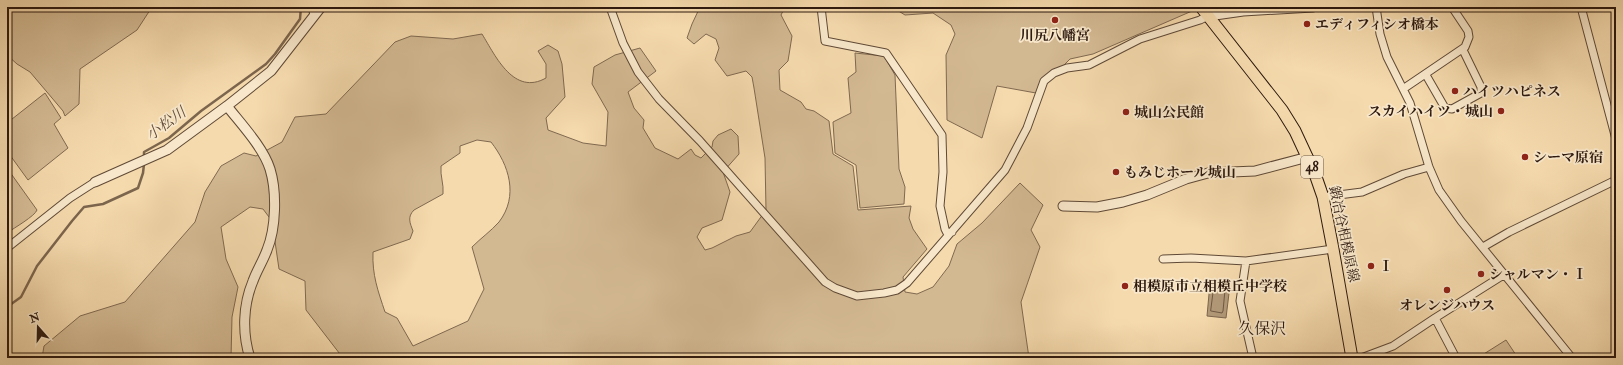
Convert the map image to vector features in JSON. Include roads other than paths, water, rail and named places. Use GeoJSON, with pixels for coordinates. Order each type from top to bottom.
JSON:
{"type":"FeatureCollection","features":[{"type":"Feature","properties":{"kind":"main road","name":"鍛冶谷相模原線"},"geometry":{"type":"LineString","coordinates":[[1205,11],[1282,110],[1295,131],[1308,157],[1323,198],[1352,358]]}},
{"type":"Feature","properties":{"kind":"street"},"geometry":{"type":"LineString","coordinates":[[7,248],[70,198],[94,182],[150,159],[177,143],[227,106],[271,71],[313,11],[321,7]]}},
{"type":"Feature","properties":{"kind":"street"},"geometry":{"type":"LineString","coordinates":[[610,7],[623,43],[638,72],[659,99],[700,141],[808,265],[825,282],[835,288],[857,296],[898,290],[907,283],[1005,170],[1027,128],[1044,81],[1054,73],[1067,68],[1089,65],[1140,39],[1200,20],[1205,11],[1243,11],[1313,7]]}},
{"type":"Feature","properties":{"kind":"street"},"geometry":{"type":"LineString","coordinates":[[821,7],[826,41],[886,53],[942,135],[943,172],[940,206],[945,229],[947,232],[952,232]]}},
{"type":"Feature","properties":{"kind":"street"},"geometry":{"type":"LineString","coordinates":[[1376,7],[1380,34],[1387,57],[1410,104],[1429,167],[1439,190],[1461,221],[1572,358]]}},
{"type":"Feature","properties":{"kind":"street"},"geometry":{"type":"LineString","coordinates":[[1403,89],[1463,50],[1469,37],[1468,31],[1452,7]]}},
{"type":"Feature","properties":{"kind":"street"},"geometry":{"type":"LineString","coordinates":[[1582,7],[1616,139]]}},
{"type":"Feature","properties":{"kind":"street"},"geometry":{"type":"LineString","coordinates":[[1426,75],[1447,110],[1452,109],[1481,92],[1481,87],[1463,50]]}},
{"type":"Feature","properties":{"kind":"street"},"geometry":{"type":"LineString","coordinates":[[227,106],[249,134],[265,159],[270,169],[273,189],[274,214],[268,250],[252,282],[244,314],[244,328],[250,358]]}},
{"type":"Feature","properties":{"kind":"street"},"geometry":{"type":"LineString","coordinates":[[1063,206],[1097,207],[1123,202],[1147,195],[1186,179],[1208,173],[1255,171],[1308,157]]}},
{"type":"Feature","properties":{"kind":"street"},"geometry":{"type":"LineString","coordinates":[[1323,198],[1362,192],[1399,176],[1429,167]]}},
{"type":"Feature","properties":{"kind":"street"},"geometry":{"type":"LineString","coordinates":[[1483,247],[1509,232],[1616,180]]}},
{"type":"Feature","properties":{"kind":"street"},"geometry":{"type":"LineString","coordinates":[[1163,259],[1191,258],[1246,261],[1333,249]]}},
{"type":"Feature","properties":{"kind":"street"},"geometry":{"type":"LineString","coordinates":[[1246,261],[1240,301],[1253,358]]}},
{"type":"Feature","properties":{"kind":"street"},"geometry":{"type":"LineString","coordinates":[[1361,358],[1393,346],[1505,274]]}},
{"type":"Feature","properties":{"kind":"street"},"geometry":{"type":"LineString","coordinates":[[1435,318],[1456,358]]}},
{"type":"Feature","properties":{"kind":"water"},"geometry":{"type":"Polygon","coordinates":[[[1210,283],[1230,285],[1226,318],[1207,316],[1210,283]]]}},
{"type":"Feature","properties":{"kind":"waterway","name":"小松川"},"geometry":{"type":"LineString","coordinates":[[144,159],[144,152],[169,138],[201,111],[266,64],[300,19],[301,7]]}},
{"type":"Feature","properties":{"kind":"waterway","name":"小松川"},"geometry":{"type":"LineString","coordinates":[[7,307],[21,297],[37,266],[84,207],[103,204],[138,188],[143,173],[144,164]]}},
{"type":"Feature","properties":{"kind":"place","name":"川尻八幡宮"},"geometry":{"type":"Point","coordinates":[1055,20]}},
{"type":"Feature","properties":{"kind":"place","name":"エディフィシオ橋本"},"geometry":{"type":"Point","coordinates":[1307,24]}},
{"type":"Feature","properties":{"kind":"place","name":"ハイツハピネス"},"geometry":{"type":"Point","coordinates":[1455,91]}},
{"type":"Feature","properties":{"kind":"place","name":"スカイハイツ・城山"},"geometry":{"type":"Point","coordinates":[1501,111]}},
{"type":"Feature","properties":{"kind":"place","name":"城山公民館"},"geometry":{"type":"Point","coordinates":[1126,112]}},
{"type":"Feature","properties":{"kind":"place","name":"シーマ原宿"},"geometry":{"type":"Point","coordinates":[1525,157]}},
{"type":"Feature","properties":{"kind":"place","name":"もみじホール城山"},"geometry":{"type":"Point","coordinates":[1116,172]}},
{"type":"Feature","properties":{"kind":"place","name":"Ⅰ"},"geometry":{"type":"Point","coordinates":[1371,266]}},
{"type":"Feature","properties":{"kind":"place","name":"シャルマン・Ⅰ"},"geometry":{"type":"Point","coordinates":[1481,274]}},
{"type":"Feature","properties":{"kind":"place","name":"相模原市立相模丘中学校"},"geometry":{"type":"Point","coordinates":[1125,286]}},
{"type":"Feature","properties":{"kind":"place","name":"オレンジハウス"},"geometry":{"type":"Point","coordinates":[1447,290]}},
{"type":"Feature","properties":{"kind":"district","name":"久保沢"},"geometry":{"type":"Point","coordinates":[1262,329]}}]}
